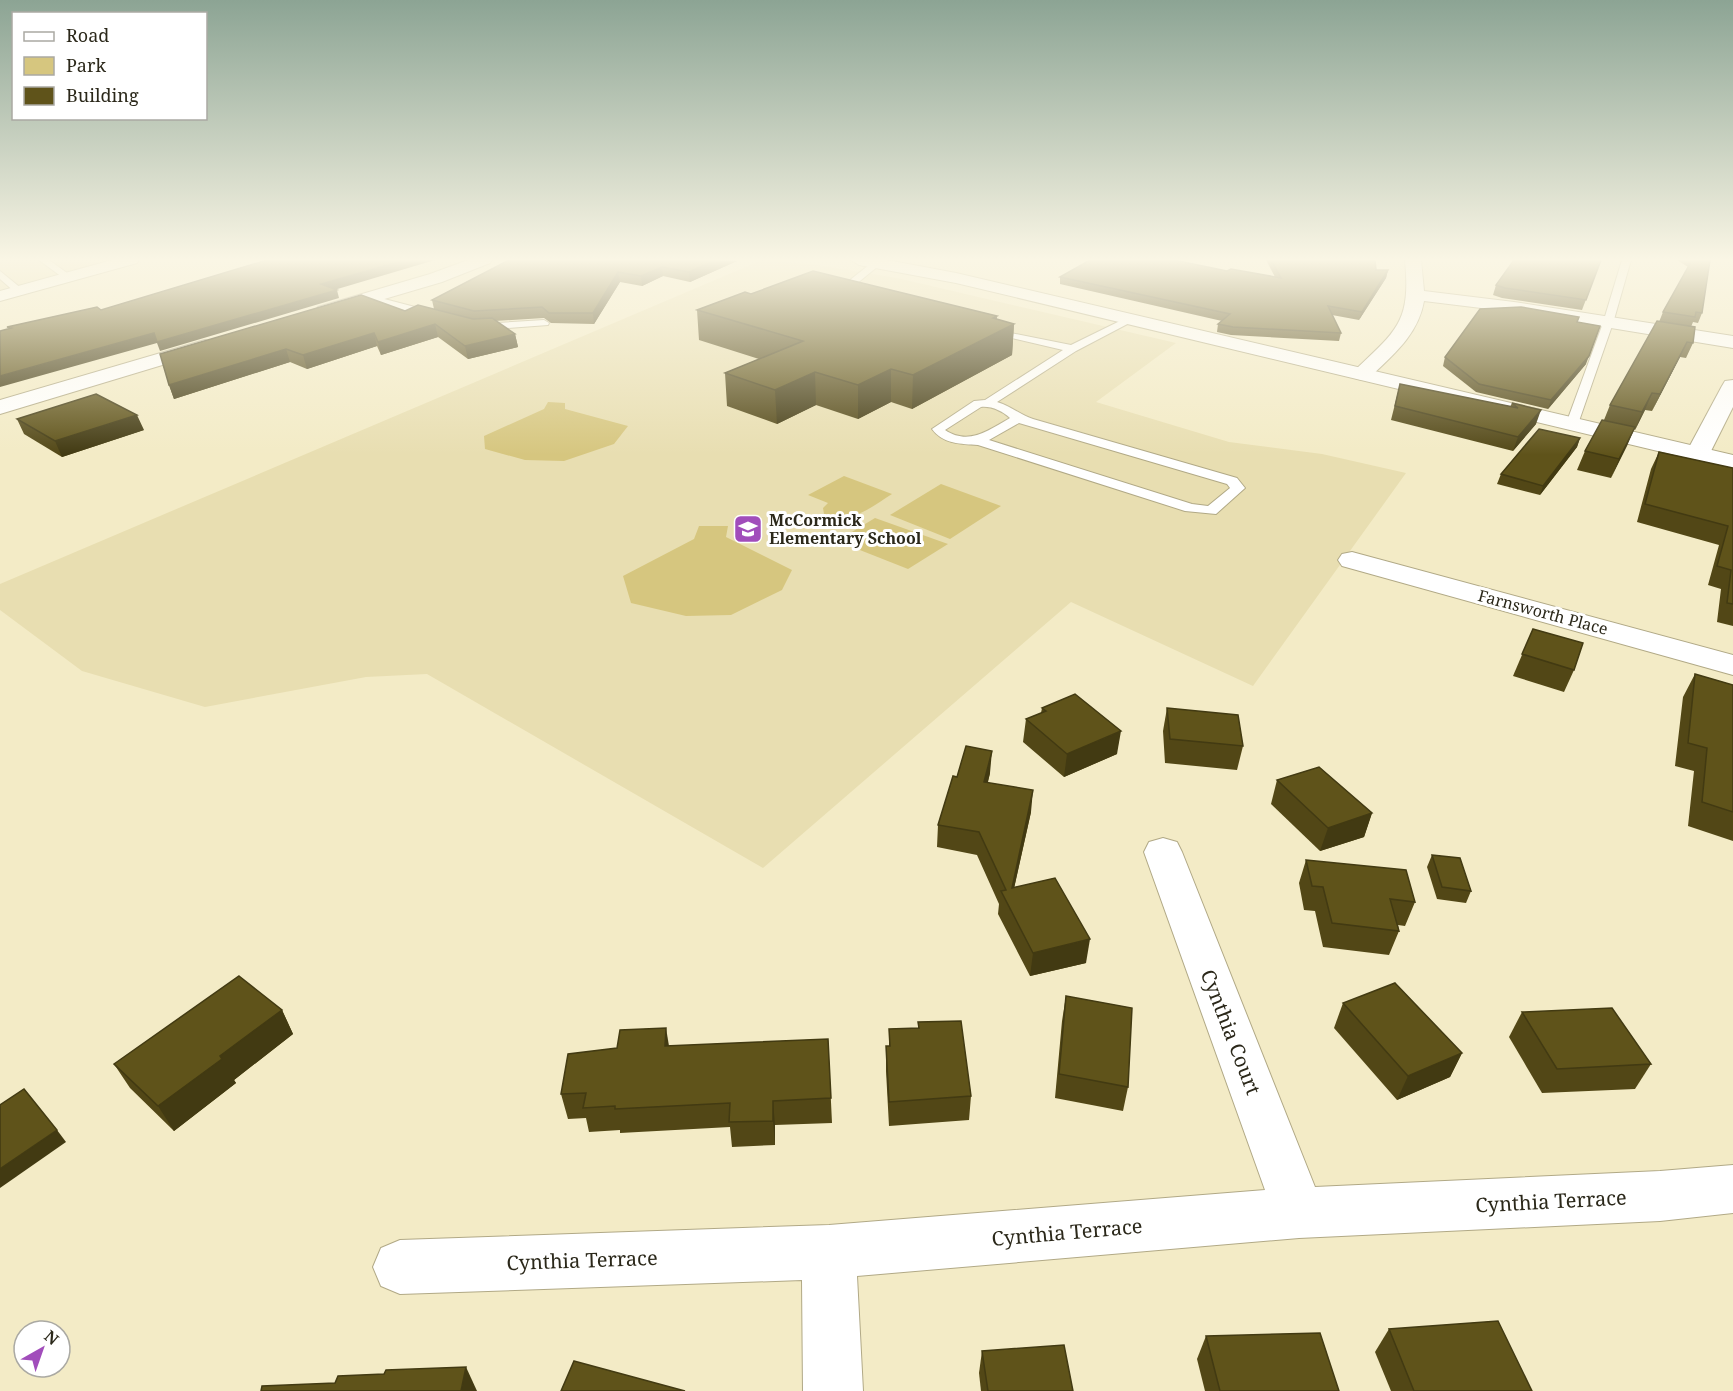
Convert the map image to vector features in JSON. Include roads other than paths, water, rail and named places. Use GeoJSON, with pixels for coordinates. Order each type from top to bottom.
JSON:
{"type":"FeatureCollection","features":[{"type":"Feature","properties":{"kind":"street"},"geometry":{"type":"LineString","coordinates":[[1151,325],[1733,462]]}},
{"type":"Feature","properties":{"kind":"street"},"geometry":{"type":"LineString","coordinates":[[1362,374],[1409,325]]}},
{"type":"Feature","properties":{"kind":"street"},"geometry":{"type":"LineString","coordinates":[[1621,325],[1733,342]]}},
{"type":"Feature","properties":{"kind":"street"},"geometry":{"type":"LineString","coordinates":[[2,404],[225,340]]}},
{"type":"Feature","properties":{"kind":"street"},"geometry":{"type":"LineString","coordinates":[[1698,453],[1733,386]]}},
{"type":"Feature","properties":{"kind":"street","name":"Farnsworth Place"},"geometry":{"type":"LineString","coordinates":[[1353,560],[1733,665]]}},
{"type":"Feature","properties":{"kind":"street","name":"Cynthia Court"},"geometry":{"type":"LineString","coordinates":[[1163,852],[1299,1213]]}},
{"type":"Feature","properties":{"kind":"street","name":"Cynthia Terrace"},"geometry":{"type":"LineString","coordinates":[[400,1267],[829,1252],[1299,1213],[1660,1196],[1733,1189]]}},
{"type":"Feature","properties":{"kind":"street"},"geometry":{"type":"LineString","coordinates":[[829,1252],[833,1391]]}},
{"type":"Feature","properties":{"kind":"lane"},"geometry":{"type":"LineString","coordinates":[[467,325],[488,327],[517,325]]}},
{"type":"Feature","properties":{"kind":"lane"},"geometry":{"type":"LineString","coordinates":[[988,403],[1072,349],[1120,325]]}},
{"type":"Feature","properties":{"kind":"lane"},"geometry":{"type":"LineString","coordinates":[[1572,424],[1607,325]]}},
{"type":"Feature","properties":{"kind":"lane"},"geometry":{"type":"LineString","coordinates":[[975,326],[1072,349]]}},
{"type":"Feature","properties":{"kind":"lane"},"geometry":{"type":"LineString","coordinates":[[988,403],[1007,409],[1018,418],[1232,481],[1238,488],[1212,511],[1190,508],[979,441],[951,438],[941,434],[938,429],[978,404],[988,403]]}},
{"type":"Feature","properties":{"kind":"lane"},"geometry":{"type":"LineString","coordinates":[[979,441],[1018,418]]}},
{"type":"Feature","properties":{"kind":"place","name":"McCormick Elementary School"},"geometry":{"type":"Point","coordinates":[748,529]}}]}
